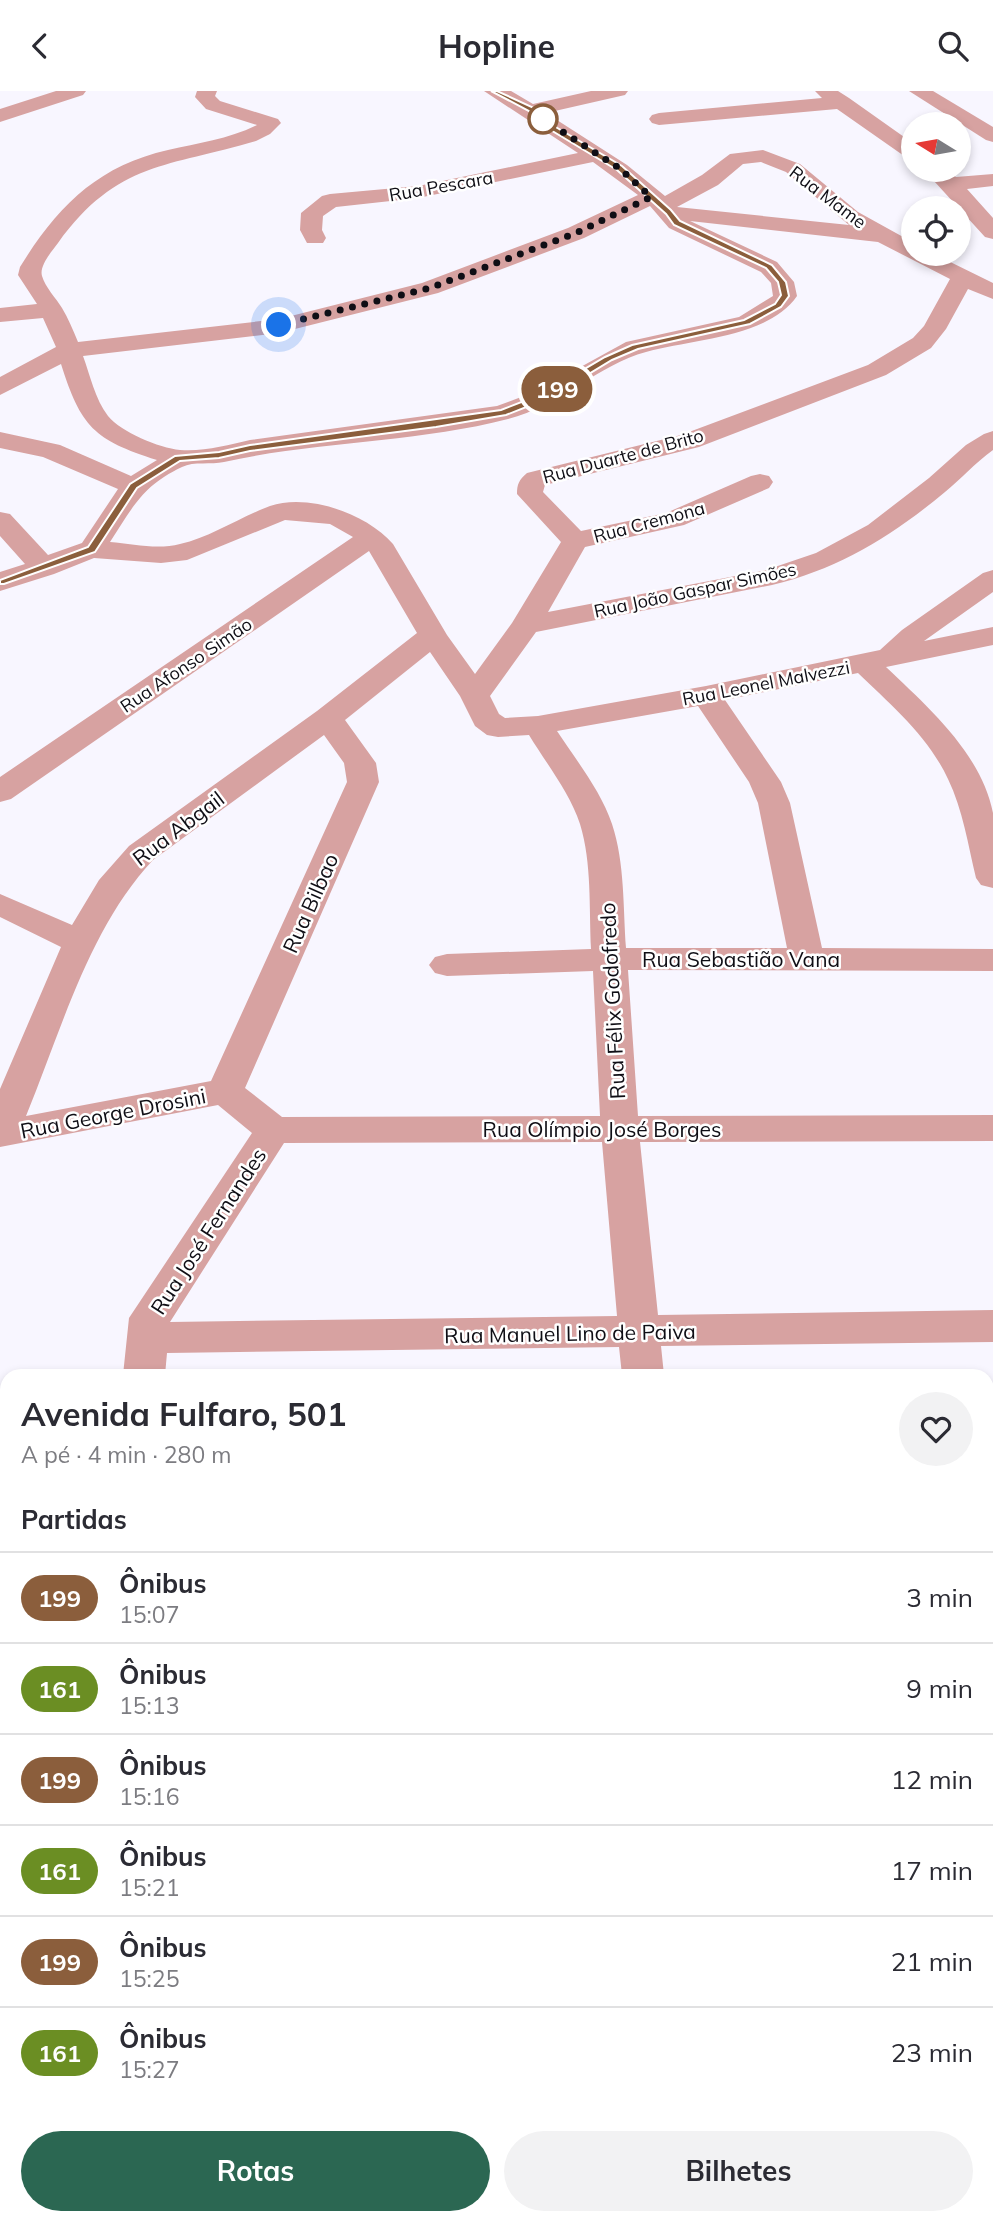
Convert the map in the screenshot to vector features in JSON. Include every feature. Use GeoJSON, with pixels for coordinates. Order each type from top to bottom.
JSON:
{"type":"FeatureCollection","features":[{"type":"Feature","properties":{"kind":"street"},"geometry":{"type":"LineString","coordinates":[[0,116],[76,91]]}},
{"type":"Feature","properties":{"kind":"street"},"geometry":{"type":"LineString","coordinates":[[207,91],[205,97],[212,105],[271,123],[269,128],[257,136],[172,153],[136,164],[93,191],[79,205],[31,267],[30,275],[52,310],[90,406],[103,425],[114,435],[178,458],[219,455],[250,448],[503,413],[545,396],[608,359],[635,347],[747,322],[778,305],[785,296],[782,282],[769,267],[677,223],[619,168],[552,127],[532,110],[494,91]]}},
{"type":"Feature","properties":{"kind":"street"},"geometry":{"type":"LineString","coordinates":[[532,110],[618,91]]}},
{"type":"Feature","properties":{"kind":"street"},"geometry":{"type":"LineString","coordinates":[[919,91],[993,136]]}},
{"type":"Feature","properties":{"kind":"street"},"geometry":{"type":"LineString","coordinates":[[659,119],[834,96],[901,145]]}},
{"type":"Feature","properties":{"kind":"street","name":"Rua Pescara"},"geometry":{"type":"LineString","coordinates":[[315,238],[311,230],[312,213],[330,201],[418,192],[597,155]]}},
{"type":"Feature","properties":{"kind":"street","name":"Rua Mame"},"geometry":{"type":"LineString","coordinates":[[69,350],[279,325],[430,288],[576,233],[661,205],[710,180],[737,158],[763,156],[793,168],[850,217],[883,236]]}},
{"type":"Feature","properties":{"kind":"street"},"geometry":{"type":"LineString","coordinates":[[971,179],[993,180]]}},
{"type":"Feature","properties":{"kind":"street"},"geometry":{"type":"LineString","coordinates":[[948,182],[993,232]]}},
{"type":"Feature","properties":{"kind":"street"},"geometry":{"type":"LineString","coordinates":[[661,205],[883,236],[901,246]]}},
{"type":"Feature","properties":{"kind":"street"},"geometry":{"type":"LineString","coordinates":[[941,266],[993,292]]}},
{"type":"Feature","properties":{"kind":"street","name":"Rua Duarte de Brito"},"geometry":{"type":"LineString","coordinates":[[575,541],[530,494],[530,484],[536,478],[690,441],[877,370],[922,344],[934,329],[963,277]]}},
{"type":"Feature","properties":{"kind":"street"},"geometry":{"type":"LineString","coordinates":[[0,315],[52,310]]}},
{"type":"Feature","properties":{"kind":"street"},"geometry":{"type":"LineString","coordinates":[[0,387],[69,350]]}},
{"type":"Feature","properties":{"kind":"street","name":"Rua João Gaspar Simões"},"geometry":{"type":"LineString","coordinates":[[526,625],[745,583],[842,552],[875,533],[934,488],[961,460],[993,439]]}},
{"type":"Feature","properties":{"kind":"street"},"geometry":{"type":"LineString","coordinates":[[0,440],[51,451],[134,486]]}},
{"type":"Feature","properties":{"kind":"street"},"geometry":{"type":"LineString","coordinates":[[92,549],[134,486],[178,458]]}},
{"type":"Feature","properties":{"kind":"street","name":"Rua Cremona"},"geometry":{"type":"LineString","coordinates":[[575,541],[674,519],[760,482]]}},
{"type":"Feature","properties":{"kind":"street"},"geometry":{"type":"LineString","coordinates":[[0,582],[92,549],[161,555],[187,552],[265,517],[298,511],[337,517],[372,537],[383,551],[433,635],[475,696],[526,625],[575,541]]}},
{"type":"Feature","properties":{"kind":"street"},"geometry":{"type":"LineString","coordinates":[[0,520],[44,568]]}},
{"type":"Feature","properties":{"kind":"street","name":"Rua Afonso Simão"},"geometry":{"type":"LineString","coordinates":[[0,792],[372,537]]}},
{"type":"Feature","properties":{"kind":"street"},"geometry":{"type":"LineString","coordinates":[[993,579],[876,661],[943,743],[959,769],[968,786],[993,878]]}},
{"type":"Feature","properties":{"kind":"street","name":"Rua Abgail"},"geometry":{"type":"LineString","coordinates":[[0,1134],[79,942],[107,891],[141,853],[328,718],[433,635]]}},
{"type":"Feature","properties":{"kind":"street","name":"Rua Leonel Malvezzi"},"geometry":{"type":"LineString","coordinates":[[475,696],[491,725],[498,728],[538,725],[706,695],[993,636]]}},
{"type":"Feature","properties":{"kind":"street"},"geometry":{"type":"LineString","coordinates":[[706,695],[765,782],[774,803],[807,959]]}},
{"type":"Feature","properties":{"kind":"street","name":"Rua Bilbao"},"geometry":{"type":"LineString","coordinates":[[225,1091],[363,782],[360,764],[328,718]]}},
{"type":"Feature","properties":{"kind":"street","name":"Rua Félix Godofredo"},"geometry":{"type":"LineString","coordinates":[[538,725],[579,790],[596,824],[604,869],[620,1129],[642,1369]]}},
{"type":"Feature","properties":{"kind":"street"},"geometry":{"type":"LineString","coordinates":[[0,904],[79,942]]}},
{"type":"Feature","properties":{"kind":"street","name":"Rua Sebastião Vana"},"geometry":{"type":"LineString","coordinates":[[447,965],[608,959],[993,960]]}},
{"type":"Feature","properties":{"kind":"street"},"geometry":{"type":"LineString","coordinates":[[225,1091],[273,1130]]}},
{"type":"Feature","properties":{"kind":"street","name":"Rua George Drosini"},"geometry":{"type":"LineString","coordinates":[[0,1134],[225,1091]]}},
{"type":"Feature","properties":{"kind":"street","name":"Rua Olímpio José Borges"},"geometry":{"type":"LineString","coordinates":[[273,1130],[993,1128]]}},
{"type":"Feature","properties":{"kind":"street","name":"Rua José Fernandes"},"geometry":{"type":"LineString","coordinates":[[145,1357],[150,1318],[273,1130]]}},
{"type":"Feature","properties":{"kind":"street","name":"Rua Manuel Lino de Paiva"},"geometry":{"type":"LineString","coordinates":[[145,1357],[639,1332],[993,1326]]}},
{"type":"Feature","properties":{"kind":"bus line","name":"199"},"geometry":{"type":"LineString","coordinates":[[0,582],[92,549],[134,486],[178,458],[219,455],[250,448],[503,413],[545,396],[608,359],[635,347],[747,322],[762,316],[778,305],[785,296],[782,282],[769,267],[677,223],[619,168],[552,127],[532,110],[494,91]]}},
{"type":"Feature","properties":{"kind":"route"},"geometry":{"type":"LineString","coordinates":[[279,325],[430,288],[576,233],[651,197],[619,168],[543,119]]}}]}
